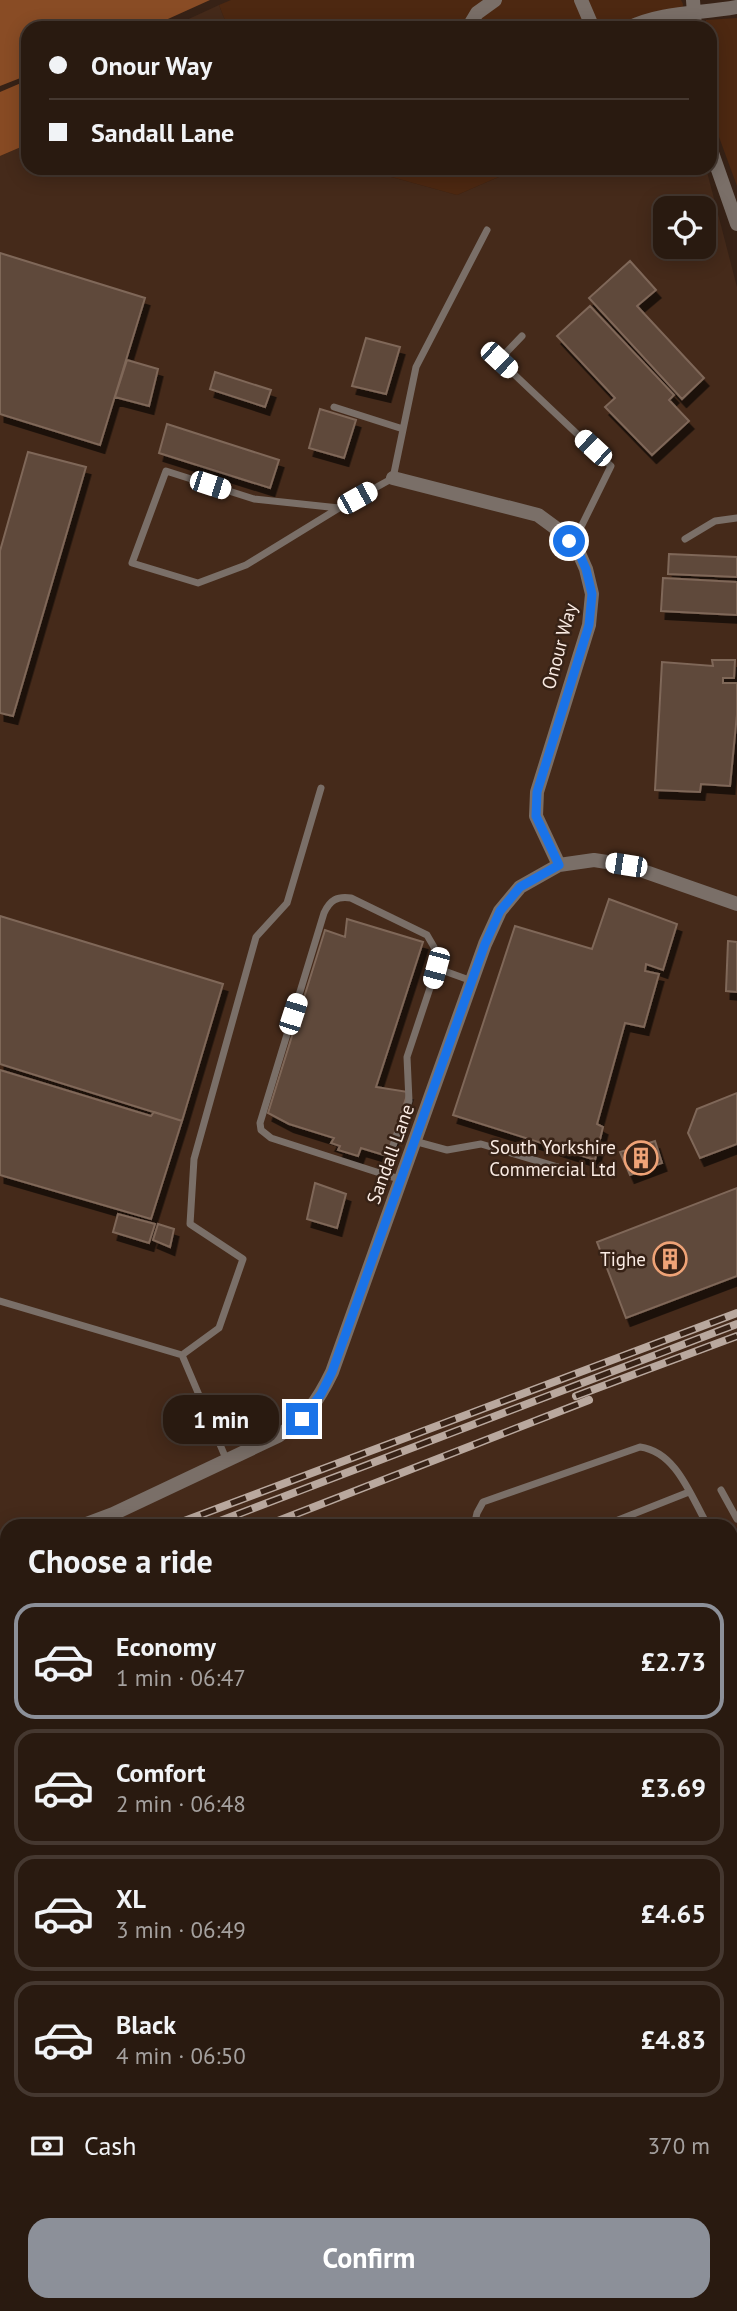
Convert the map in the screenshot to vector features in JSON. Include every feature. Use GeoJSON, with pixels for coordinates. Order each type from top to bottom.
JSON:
{"type":"FeatureCollection","features":[{"type":"Feature","properties":{"kind":"street"},"geometry":{"type":"LineString","coordinates":[[472,21],[477,13],[495,0]]}},
{"type":"Feature","properties":{"kind":"street"},"geometry":{"type":"LineString","coordinates":[[580,0],[590,21]]}},
{"type":"Feature","properties":{"kind":"street"},"geometry":{"type":"LineString","coordinates":[[650,21],[694,6],[737,7]]}},
{"type":"Feature","properties":{"kind":"street"},"geometry":{"type":"LineString","coordinates":[[717,166],[736,216]]}},
{"type":"Feature","properties":{"kind":"street","name":"Onour Way"},"geometry":{"type":"LineString","coordinates":[[393,478],[538,515],[578,551],[586,569],[592,594],[589,625],[537,792],[536,816],[559,865]]}},
{"type":"Feature","properties":{"kind":"street","name":"Sandall Lane"},"geometry":{"type":"LineString","coordinates":[[100,1519],[278,1436],[302,1419],[321,1394],[332,1372],[472,981],[500,911],[520,887],[559,865],[594,860],[626,865],[737,904]]}},
{"type":"Feature","properties":{"kind":"lane"},"geometry":{"type":"LineString","coordinates":[[339,508],[254,499],[166,471],[132,564],[198,583],[246,565],[393,478],[416,368],[487,230]]}},
{"type":"Feature","properties":{"kind":"lane"},"geometry":{"type":"LineString","coordinates":[[522,335],[499,360],[611,466],[581,527],[569,541]]}},
{"type":"Feature","properties":{"kind":"lane"},"geometry":{"type":"LineString","coordinates":[[334,407],[403,429]]}},
{"type":"Feature","properties":{"kind":"lane"},"geometry":{"type":"LineString","coordinates":[[685,539],[715,521],[737,518]]}},
{"type":"Feature","properties":{"kind":"lane"},"geometry":{"type":"LineString","coordinates":[[182,1355],[219,1328],[243,1259],[190,1224],[194,1159],[256,937],[287,902],[321,788]]}},
{"type":"Feature","properties":{"kind":"lane"},"geometry":{"type":"LineString","coordinates":[[383,1174],[409,1101],[407,1057],[436,968],[434,947],[427,935],[351,898],[343,897],[332,901],[324,913],[261,1116],[261,1130],[271,1138],[401,1180]]}},
{"type":"Feature","properties":{"kind":"lane"},"geometry":{"type":"LineString","coordinates":[[436,968],[472,981]]}},
{"type":"Feature","properties":{"kind":"lane"},"geometry":{"type":"LineString","coordinates":[[414,1141],[447,1150],[481,1144],[578,1173]]}},
{"type":"Feature","properties":{"kind":"lane"},"geometry":{"type":"LineString","coordinates":[[0,1301],[182,1355]]}},
{"type":"Feature","properties":{"kind":"lane"},"geometry":{"type":"LineString","coordinates":[[182,1355],[227,1462]]}},
{"type":"Feature","properties":{"kind":"lane"},"geometry":{"type":"LineString","coordinates":[[476,1519],[483,1503],[640,1447],[661,1454],[674,1467],[704,1519]]}},
{"type":"Feature","properties":{"kind":"lane"},"geometry":{"type":"LineString","coordinates":[[721,1490],[737,1519]]}},
{"type":"Feature","properties":{"kind":"lane"},"geometry":{"type":"LineString","coordinates":[[621,1519],[689,1492]]}},
{"type":"Feature","properties":{"kind":"shaded area"},"geometry":{"type":"Polygon","coordinates":[[[0,0],[210,0],[164,21],[21,21],[21,78],[0,86],[0,0]]]}},
{"type":"Feature","properties":{"kind":"shaded area"},"geometry":{"type":"Polygon","coordinates":[[[231,0],[681,0],[683,4],[682,21],[225,21],[219,5],[231,0]]]}},
{"type":"Feature","properties":{"kind":"shaded area"},"geometry":{"type":"Polygon","coordinates":[[[219,5],[225,21],[184,21],[219,5]]]}},
{"type":"Feature","properties":{"kind":"shaded area"},"geometry":{"type":"Polygon","coordinates":[[[737,18],[737,186],[717,124],[717,21],[706,20],[737,18]]]}},
{"type":"Feature","properties":{"kind":"shaded area"},"geometry":{"type":"Polygon","coordinates":[[[21,83],[21,147],[0,156],[0,92],[21,83]]]}},
{"type":"Feature","properties":{"kind":"shaded area"},"geometry":{"type":"Polygon","coordinates":[[[21,147],[21,175],[384,175],[457,195],[503,175],[708,175],[713,196],[653,196],[653,259],[716,259],[716,206],[737,287],[737,1519],[0,1519],[0,156],[21,147]]]}},
{"type":"Feature","properties":{"kind":"shaded area"},"geometry":{"type":"Polygon","coordinates":[[[384,175],[503,175],[457,195],[384,175]]]}},
{"type":"Feature","properties":{"kind":"building"},"geometry":{"type":"Polygon","coordinates":[[[0,253],[145,298],[100,445],[0,414],[0,253]]]}},
{"type":"Feature","properties":{"kind":"building"},"geometry":{"type":"Polygon","coordinates":[[[630,261],[656,290],[637,306],[704,378],[682,399],[589,298],[630,261]]]}},
{"type":"Feature","properties":{"kind":"building"},"geometry":{"type":"Polygon","coordinates":[[[590,306],[674,395],[669,400],[689,421],[652,455],[605,407],[615,398],[557,336],[590,306]]]}},
{"type":"Feature","properties":{"kind":"building"},"geometry":{"type":"Polygon","coordinates":[[[366,338],[400,347],[386,394],[352,386],[366,338]]]}},
{"type":"Feature","properties":{"kind":"building"},"geometry":{"type":"Polygon","coordinates":[[[127,360],[158,369],[149,406],[115,397],[127,360]]]}},
{"type":"Feature","properties":{"kind":"building"},"geometry":{"type":"Polygon","coordinates":[[[215,372],[271,390],[265,407],[210,389],[215,372]]]}},
{"type":"Feature","properties":{"kind":"building"},"geometry":{"type":"Polygon","coordinates":[[[320,409],[356,420],[344,458],[309,448],[320,409]]]}},
{"type":"Feature","properties":{"kind":"building"},"geometry":{"type":"Polygon","coordinates":[[[167,424],[279,460],[270,488],[159,453],[167,424]]]}},
{"type":"Feature","properties":{"kind":"building"},"geometry":{"type":"Polygon","coordinates":[[[28,452],[86,467],[13,716],[0,713],[0,551],[28,452]]]}},
{"type":"Feature","properties":{"kind":"building"},"geometry":{"type":"Polygon","coordinates":[[[669,554],[737,557],[737,577],[668,574],[669,554]]]}},
{"type":"Feature","properties":{"kind":"building"},"geometry":{"type":"Polygon","coordinates":[[[663,578],[737,582],[737,615],[661,611],[663,578]]]}},
{"type":"Feature","properties":{"kind":"building"},"geometry":{"type":"Polygon","coordinates":[[[712,660],[735,660],[734,678],[723,678],[723,683],[737,683],[737,714],[730,786],[701,784],[700,792],[655,790],[662,662],[713,666],[712,660]]]}},
{"type":"Feature","properties":{"kind":"building"},"geometry":{"type":"Polygon","coordinates":[[[609,899],[677,924],[663,970],[646,964],[645,971],[659,974],[644,1027],[625,1023],[597,1124],[603,1127],[595,1160],[453,1115],[515,926],[592,949],[609,899]]]}},
{"type":"Feature","properties":{"kind":"building"},"geometry":{"type":"Polygon","coordinates":[[[0,916],[223,984],[182,1121],[0,1064],[0,916]]]}},
{"type":"Feature","properties":{"kind":"building"},"geometry":{"type":"Polygon","coordinates":[[[347,919],[423,942],[376,1087],[408,1092],[387,1156],[361,1148],[358,1156],[338,1150],[340,1146],[331,1143],[334,1138],[289,1124],[268,1113],[325,930],[345,937],[347,919]]]}},
{"type":"Feature","properties":{"kind":"building"},"geometry":{"type":"Polygon","coordinates":[[[728,941],[737,942],[737,992],[726,991],[728,941]]]}},
{"type":"Feature","properties":{"kind":"building"},"geometry":{"type":"Polygon","coordinates":[[[0,1070],[151,1116],[154,1112],[182,1121],[151,1219],[0,1175],[0,1070]]]}},
{"type":"Feature","properties":{"kind":"building"},"geometry":{"type":"Polygon","coordinates":[[[737,1093],[737,1144],[700,1158],[688,1133],[697,1109],[737,1093]]]}},
{"type":"Feature","properties":{"kind":"building","name":"South Yorkshire Commercial Ltd"},"geometry":{"type":"Polygon","coordinates":[[[655,1141],[662,1163],[630,1175],[620,1152],[655,1141]]]}},
{"type":"Feature","properties":{"kind":"building"},"geometry":{"type":"Polygon","coordinates":[[[315,1183],[346,1194],[337,1228],[307,1219],[315,1183]]]}},
{"type":"Feature","properties":{"kind":"building","name":"Tighe"},"geometry":{"type":"Polygon","coordinates":[[[737,1188],[737,1276],[626,1318],[597,1242],[737,1188]]]}},
{"type":"Feature","properties":{"kind":"building"},"geometry":{"type":"Polygon","coordinates":[[[118,1214],[155,1224],[149,1243],[113,1232],[118,1214]]]}},
{"type":"Feature","properties":{"kind":"building"},"geometry":{"type":"Polygon","coordinates":[[[158,1224],[174,1229],[170,1247],[153,1240],[158,1224]]]}},
{"type":"Feature","properties":{"kind":"railway"},"geometry":{"type":"LineString","coordinates":[[190,1519],[737,1313]]}},
{"type":"Feature","properties":{"kind":"railway"},"geometry":{"type":"LineString","coordinates":[[225,1519],[737,1324]]}},
{"type":"Feature","properties":{"kind":"railway"},"geometry":{"type":"LineString","coordinates":[[576,1396],[737,1336]]}},
{"type":"Feature","properties":{"kind":"railway"},"geometry":{"type":"LineString","coordinates":[[283,1519],[589,1400]]}},
{"type":"Feature","properties":{"kind":"place","name":"South Yorkshire Commercial Ltd"},"geometry":{"type":"Point","coordinates":[641,1158]}},
{"type":"Feature","properties":{"kind":"place","name":"Tighe"},"geometry":{"type":"Point","coordinates":[670,1259]}},
{"type":"Feature","properties":{"kind":"route"},"geometry":{"type":"LineString","coordinates":[[302,1419],[321,1394],[332,1372],[485,944],[500,911],[520,887],[559,865],[536,816],[537,792],[589,625],[592,594],[586,569],[578,551],[569,541]]}}]}
